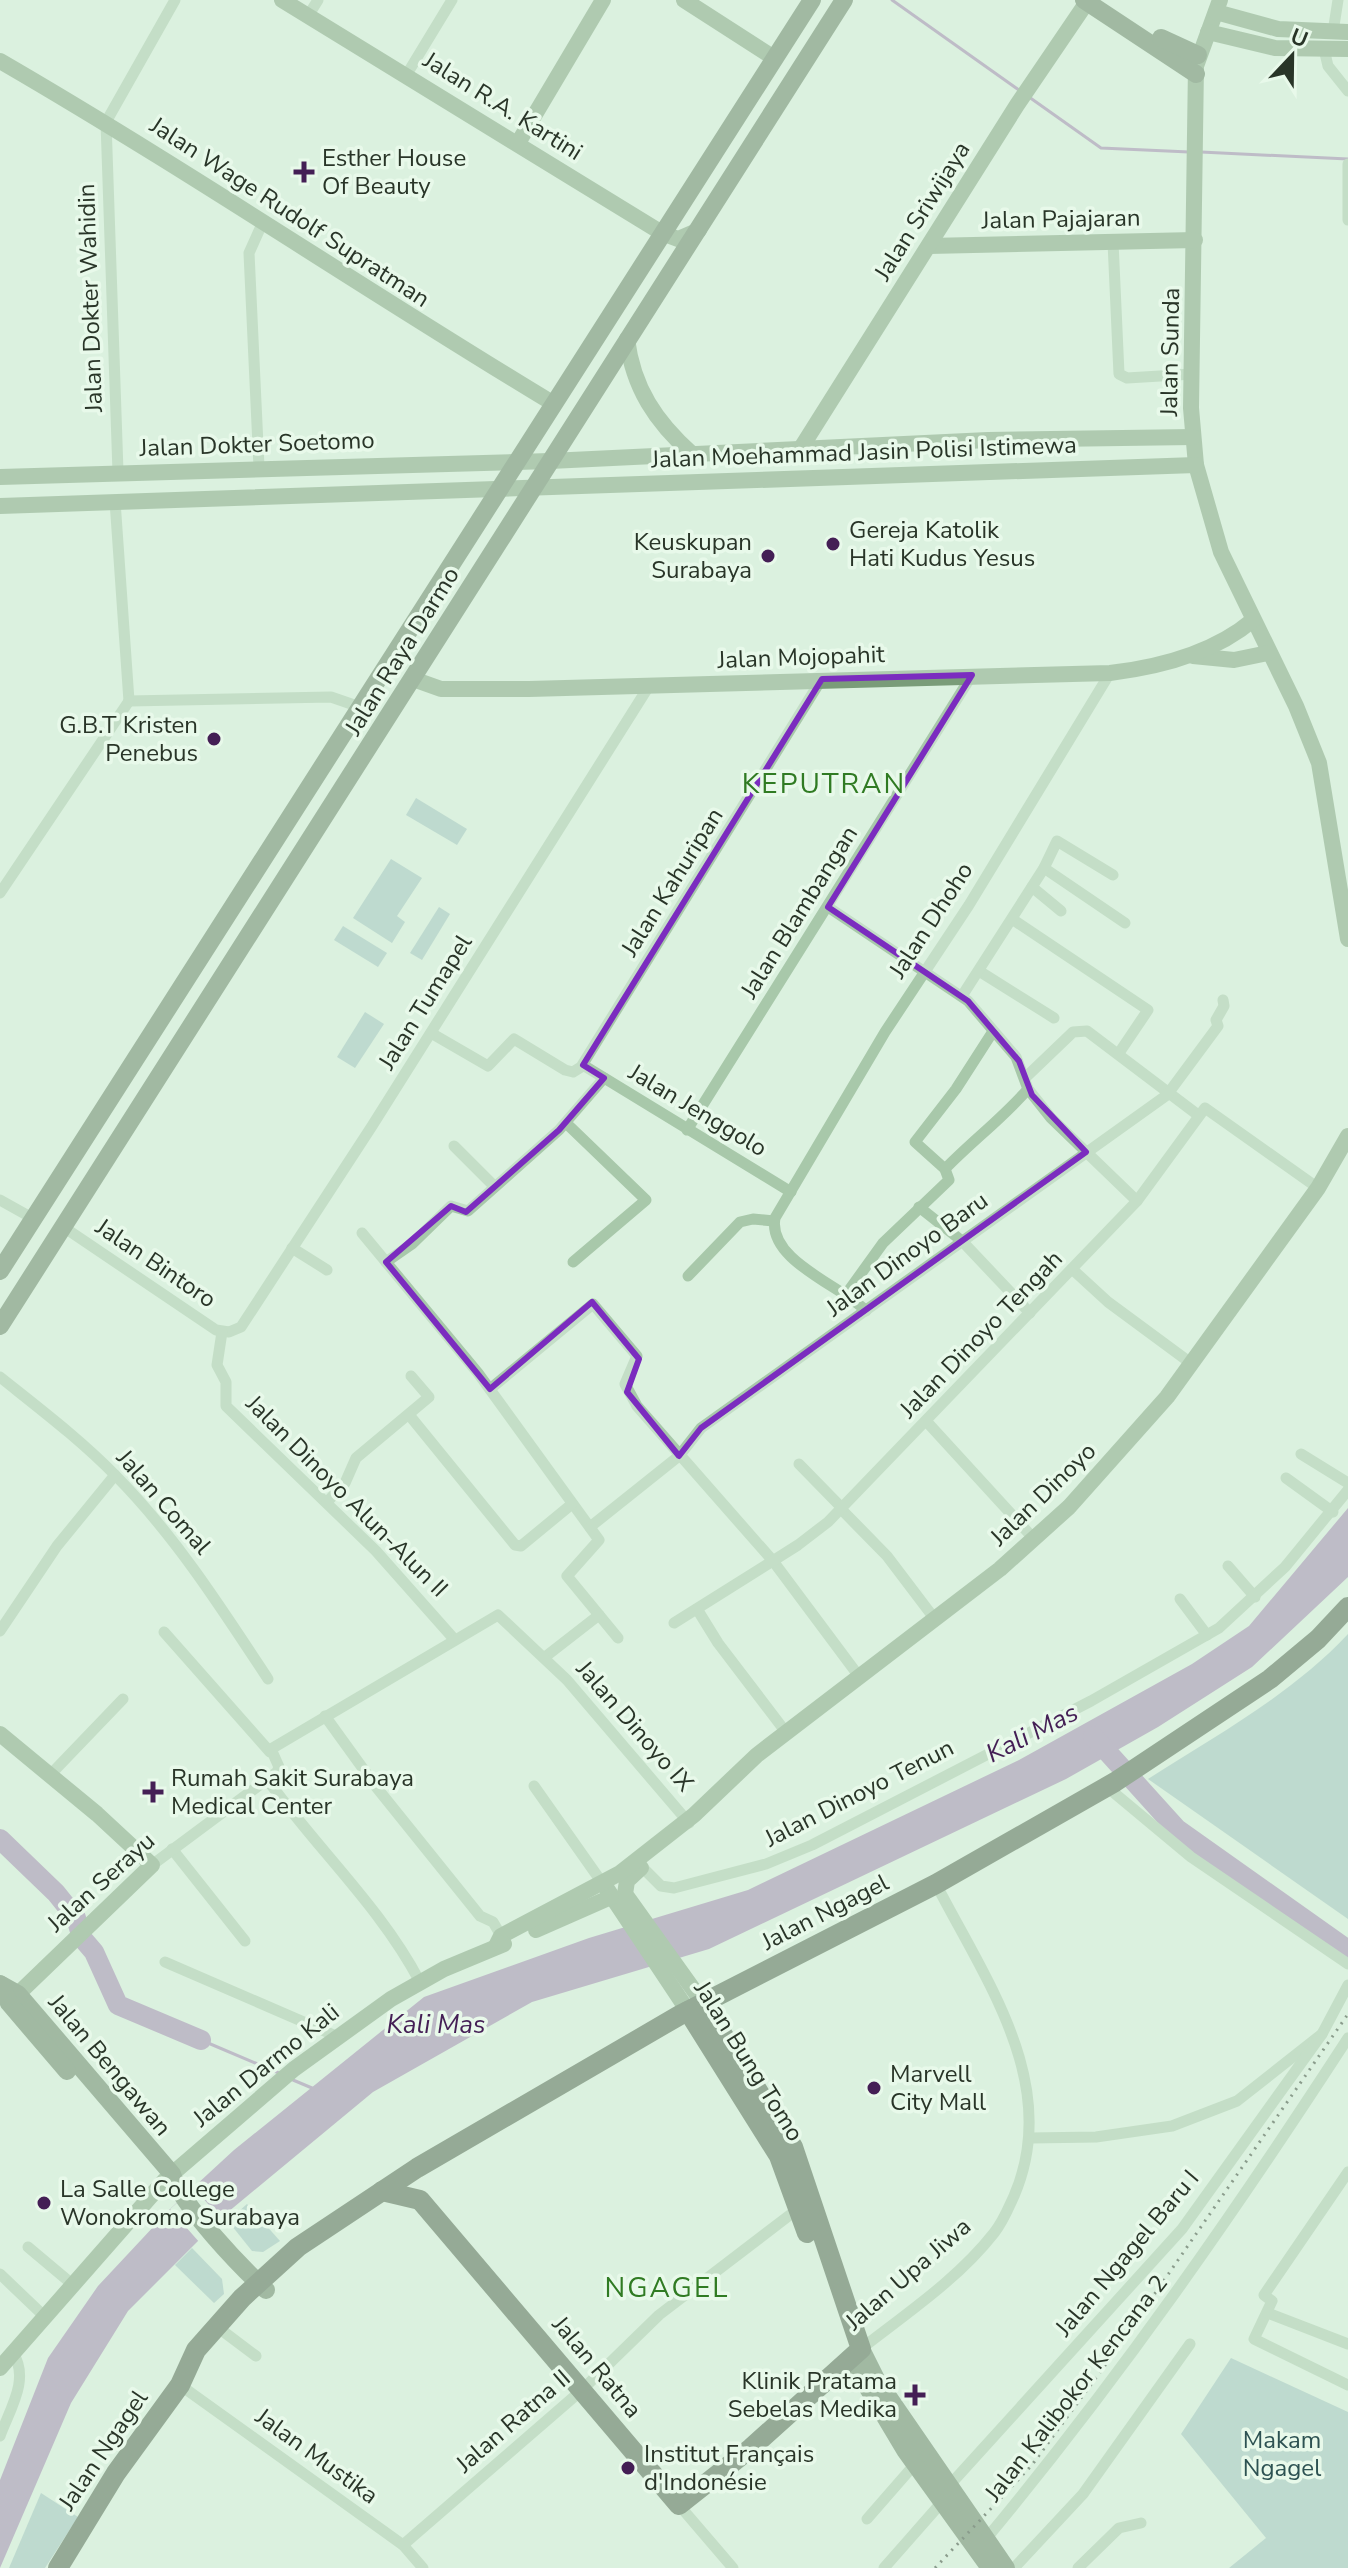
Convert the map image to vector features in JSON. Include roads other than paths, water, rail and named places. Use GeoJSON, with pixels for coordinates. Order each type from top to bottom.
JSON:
{"type":"FeatureCollection","features":[{"type":"Feature","properties":{"kind":"highway","name":"Jalan Ngagel"},"geometry":{"type":"LineString","coordinates":[[58,2568],[116,2473],[180,2385],[196,2350],[302,2252],[308,2241],[417,2168],[695,2007],[936,1884],[1136,1770],[1270,1679],[1318,1639],[1348,1607]]}},
{"type":"Feature","properties":{"kind":"highway","name":"Jalan Bung Tomo"},"geometry":{"type":"LineString","coordinates":[[695,2007],[779,2156],[855,2354]]}},
{"type":"Feature","properties":{"kind":"highway","name":"Jalan Bung Tomo"},"geometry":{"type":"LineString","coordinates":[[695,2007],[793,2147],[855,2354]]}},
{"type":"Feature","properties":{"kind":"highway"},"geometry":{"type":"LineString","coordinates":[[382,2191],[402,2193],[420,2200],[417,2168]]}},
{"type":"Feature","properties":{"kind":"highway","name":"Jalan Ratna"},"geometry":{"type":"LineString","coordinates":[[420,2200],[679,2505]]}},
{"type":"Feature","properties":{"kind":"highway","name":"Jalan Ngagel"},"geometry":{"type":"LineString","coordinates":[[193,2362],[224,2332],[262,2286]]}},
{"type":"Feature","properties":{"kind":"highway","name":"Jalan Upa Jiwa"},"geometry":{"type":"LineString","coordinates":[[679,2505],[751,2448],[855,2354]]}},
{"type":"Feature","properties":{"kind":"main road","name":"Jalan R.A. Kartini"},"geometry":{"type":"LineString","coordinates":[[282,0],[662,233]]}},
{"type":"Feature","properties":{"kind":"main road"},"geometry":{"type":"LineString","coordinates":[[518,143],[603,0]]}},
{"type":"Feature","properties":{"kind":"main road"},"geometry":{"type":"LineString","coordinates":[[684,0],[774,58]]}},
{"type":"Feature","properties":{"kind":"main road","name":"Jalan Raya Darmo"},"geometry":{"type":"LineString","coordinates":[[0,1271],[812,0]]}},
{"type":"Feature","properties":{"kind":"main road","name":"Jalan Raya Darmo"},"geometry":{"type":"LineString","coordinates":[[0,1326],[202,1003],[413,679],[844,0]]}},
{"type":"Feature","properties":{"kind":"main road"},"geometry":{"type":"LineString","coordinates":[[1092,1],[1197,65],[1218,6],[1278,29],[1345,39]]}},
{"type":"Feature","properties":{"kind":"main road","name":"Jalan Sriwijaya"},"geometry":{"type":"LineString","coordinates":[[801,448],[1017,105],[1092,1]]}},
{"type":"Feature","properties":{"kind":"main road"},"geometry":{"type":"LineString","coordinates":[[1208,32],[1275,48],[1324,49],[1345,39]]}},
{"type":"Feature","properties":{"kind":"main road","name":"Jalan Wage Rudolf Supratman"},"geometry":{"type":"LineString","coordinates":[[0,61],[106,122],[262,224],[554,404]]}},
{"type":"Feature","properties":{"kind":"main road","name":"Jalan Sunda"},"geometry":{"type":"LineString","coordinates":[[1197,65],[1193,374],[1196,465],[1210,523],[1268,653]]}},
{"type":"Feature","properties":{"kind":"main road"},"geometry":{"type":"LineString","coordinates":[[662,233],[678,239],[699,230]]}},
{"type":"Feature","properties":{"kind":"main road","name":"Jalan Pajajaran"},"geometry":{"type":"LineString","coordinates":[[929,246],[1195,240]]}},
{"type":"Feature","properties":{"kind":"main road"},"geometry":{"type":"LineString","coordinates":[[627,339],[630,363],[644,399],[664,427],[692,454]]}},
{"type":"Feature","properties":{"kind":"main road","name":"Jalan Moehammad Jasin Polisi Istimewa"},"geometry":{"type":"LineString","coordinates":[[515,462],[913,443],[1193,437]]}},
{"type":"Feature","properties":{"kind":"main road"},"geometry":{"type":"LineString","coordinates":[[945,442],[940,455],[946,473]]}},
{"type":"Feature","properties":{"kind":"main road"},"geometry":{"type":"LineString","coordinates":[[913,443],[923,460],[919,474]]}},
{"type":"Feature","properties":{"kind":"main road","name":"Jalan Dokter Soetomo"},"geometry":{"type":"LineString","coordinates":[[0,477],[259,467],[515,462]]}},
{"type":"Feature","properties":{"kind":"main road","name":"Jalan Moehammad Jasin Polisi Istimewa"},"geometry":{"type":"LineString","coordinates":[[498,489],[1196,465]]}},
{"type":"Feature","properties":{"kind":"main road"},"geometry":{"type":"LineString","coordinates":[[0,506],[498,489]]}},
{"type":"Feature","properties":{"kind":"main road","name":"Jalan Mojopahit"},"geometry":{"type":"LineString","coordinates":[[413,679],[441,689],[1110,673],[1191,656],[1235,634],[1253,620]]}},
{"type":"Feature","properties":{"kind":"main road"},"geometry":{"type":"LineString","coordinates":[[1268,653],[1301,716],[1319,763],[1348,939]]}},
{"type":"Feature","properties":{"kind":"main road","name":"Jalan Mojopahit"},"geometry":{"type":"LineString","coordinates":[[1191,656],[1234,660],[1268,653]]}},
{"type":"Feature","properties":{"kind":"main road"},"geometry":{"type":"LineString","coordinates":[[197,963],[203,975],[220,978]]}},
{"type":"Feature","properties":{"kind":"main road"},"geometry":{"type":"LineString","coordinates":[[178,991],[194,987],[202,993],[202,1003]]}},
{"type":"Feature","properties":{"kind":"main road","name":"Jalan Dinoyo"},"geometry":{"type":"LineString","coordinates":[[615,1897],[690,1819],[785,1731],[934,1618],[1034,1539],[1069,1507],[1131,1440],[1192,1364],[1318,1188],[1348,1137]]}},
{"type":"Feature","properties":{"kind":"main road"},"geometry":{"type":"LineString","coordinates":[[0,1734],[51,1774],[152,1865]]}},
{"type":"Feature","properties":{"kind":"main road","name":"Jalan Dinoyo"},"geometry":{"type":"LineString","coordinates":[[615,1897],[690,1819]]}},
{"type":"Feature","properties":{"kind":"main road","name":"Jalan Serayu"},"geometry":{"type":"LineString","coordinates":[[9,2003],[152,1865]]}},
{"type":"Feature","properties":{"kind":"main road","name":"Jalan Darmo Kali"},"geometry":{"type":"LineString","coordinates":[[0,2368],[72,2284],[174,2184],[336,2036],[420,1982],[501,1941],[615,1897]]}},
{"type":"Feature","properties":{"kind":"main road","name":"Jalan Bung Tomo"},"geometry":{"type":"LineString","coordinates":[[615,1897],[695,2007]]}},
{"type":"Feature","properties":{"kind":"main road","name":"Jalan Bengawan"},"geometry":{"type":"LineString","coordinates":[[0,1984],[9,2003],[262,2286]]}},
{"type":"Feature","properties":{"kind":"main road","name":"Jalan Bung Tomo"},"geometry":{"type":"LineString","coordinates":[[855,2354],[915,2464],[986,2539],[1006,2568]]}},
{"type":"Feature","properties":{"kind":"main road","name":"Jalan Bung Tomo"},"geometry":{"type":"LineString","coordinates":[[855,2354],[876,2379],[990,2568]]}},
{"type":"Feature","properties":{"kind":"street"},"geometry":{"type":"LineString","coordinates":[[106,122],[175,0]]}},
{"type":"Feature","properties":{"kind":"street"},"geometry":{"type":"LineString","coordinates":[[308,16],[318,0]]}},
{"type":"Feature","properties":{"kind":"street"},"geometry":{"type":"LineString","coordinates":[[407,74],[452,0]]}},
{"type":"Feature","properties":{"kind":"street"},"geometry":{"type":"LineString","coordinates":[[1338,0],[1345,39]]}},
{"type":"Feature","properties":{"kind":"street"},"geometry":{"type":"LineString","coordinates":[[1324,49],[1328,66],[1348,91]]}},
{"type":"Feature","properties":{"kind":"street","name":"Jalan Dokter Wahidin"},"geometry":{"type":"LineString","coordinates":[[106,122],[118,472]]}},
{"type":"Feature","properties":{"kind":"street"},"geometry":{"type":"LineString","coordinates":[[1348,164],[1348,220]]}},
{"type":"Feature","properties":{"kind":"street"},"geometry":{"type":"LineString","coordinates":[[259,467],[249,253],[262,224]]}},
{"type":"Feature","properties":{"kind":"street"},"geometry":{"type":"LineString","coordinates":[[1113,242],[1119,374],[1127,378],[1193,374]]}},
{"type":"Feature","properties":{"kind":"street"},"geometry":{"type":"LineString","coordinates":[[0,893],[129,701],[115,501]]}},
{"type":"Feature","properties":{"kind":"street","name":"Jalan Dhoho"},"geometry":{"type":"LineString","coordinates":[[774,1221],[1110,673]]}},
{"type":"Feature","properties":{"kind":"street","name":"Jalan Blambangan"},"geometry":{"type":"LineString","coordinates":[[687,1130],[972,675]]}},
{"type":"Feature","properties":{"kind":"street","name":"Jalan Kahuripan"},"geometry":{"type":"LineString","coordinates":[[583,1065],[822,679]]}},
{"type":"Feature","properties":{"kind":"street","name":"Jalan Tumapel"},"geometry":{"type":"LineString","coordinates":[[226,1332],[250,1317],[649,686]]}},
{"type":"Feature","properties":{"kind":"street"},"geometry":{"type":"LineString","coordinates":[[129,701],[331,697],[360,707]]}},
{"type":"Feature","properties":{"kind":"street"},"geometry":{"type":"LineString","coordinates":[[962,996],[1044,868],[1057,841],[1113,875]]}},
{"type":"Feature","properties":{"kind":"street"},"geometry":{"type":"LineString","coordinates":[[1044,868],[1125,923]]}},
{"type":"Feature","properties":{"kind":"street"},"geometry":{"type":"LineString","coordinates":[[1032,887],[1061,911]]}},
{"type":"Feature","properties":{"kind":"street"},"geometry":{"type":"LineString","coordinates":[[828,907],[962,996],[1016,1057],[1026,1084],[1086,1152],[1137,1201]]}},
{"type":"Feature","properties":{"kind":"street"},"geometry":{"type":"LineString","coordinates":[[1012,919],[1148,1010],[1119,1053]]}},
{"type":"Feature","properties":{"kind":"street"},"geometry":{"type":"LineString","coordinates":[[979,971],[1054,1018]]}},
{"type":"Feature","properties":{"kind":"street","name":"Jalan Dinoyo Baru"},"geometry":{"type":"LineString","coordinates":[[590,1527],[679,1456],[701,1428],[1167,1095],[1218,1026],[1216,1020],[1224,1006],[1223,1000]]}},
{"type":"Feature","properties":{"kind":"street"},"geometry":{"type":"LineString","coordinates":[[945,1169],[991,1123],[1007,1114],[1026,1084],[1076,1030],[1092,1032],[1151,1077],[1167,1095],[1198,1115],[1205,1108],[1210,1109],[1318,1188]]}},
{"type":"Feature","properties":{"kind":"street"},"geometry":{"type":"LineString","coordinates":[[431,1033],[488,1066],[514,1039],[568,1071],[583,1065]]}},
{"type":"Feature","properties":{"kind":"street"},"geometry":{"type":"LineString","coordinates":[[847,1293],[883,1243],[949,1180],[945,1169],[916,1141],[956,1089],[992,1033]]}},
{"type":"Feature","properties":{"kind":"street","name":"Jalan Jenggolo"},"geometry":{"type":"LineString","coordinates":[[583,1065],[791,1192]]}},
{"type":"Feature","properties":{"kind":"street"},"geometry":{"type":"LineString","coordinates":[[386,1262],[412,1244],[451,1206],[465,1213],[566,1123],[604,1078]]}},
{"type":"Feature","properties":{"kind":"street","name":"Jalan Dinoyo Tengah"},"geometry":{"type":"LineString","coordinates":[[674,1623],[809,1538],[842,1508],[1137,1201],[1198,1115]]}},
{"type":"Feature","properties":{"kind":"street"},"geometry":{"type":"LineString","coordinates":[[566,1123],[646,1200],[573,1262]]}},
{"type":"Feature","properties":{"kind":"street"},"geometry":{"type":"LineString","coordinates":[[454,1146],[494,1186]]}},
{"type":"Feature","properties":{"kind":"street"},"geometry":{"type":"LineString","coordinates":[[0,1200],[34,1219]]}},
{"type":"Feature","properties":{"kind":"street"},"geometry":{"type":"LineString","coordinates":[[919,1207],[962,1241],[1030,1313]]}},
{"type":"Feature","properties":{"kind":"street"},"geometry":{"type":"LineString","coordinates":[[688,1276],[740,1222],[753,1219],[774,1221],[777,1234],[798,1263],[825,1283],[847,1293],[866,1311]]}},
{"type":"Feature","properties":{"kind":"street","name":"Jalan Bintoro"},"geometry":{"type":"LineString","coordinates":[[62,1226],[226,1332]]}},
{"type":"Feature","properties":{"kind":"street"},"geometry":{"type":"LineString","coordinates":[[362,1233],[490,1389],[599,1540],[567,1576],[618,1638]]}},
{"type":"Feature","properties":{"kind":"street"},"geometry":{"type":"LineString","coordinates":[[292,1248],[327,1270]]}},
{"type":"Feature","properties":{"kind":"street"},"geometry":{"type":"LineString","coordinates":[[1072,1269],[1108,1302],[1192,1364]]}},
{"type":"Feature","properties":{"kind":"street"},"geometry":{"type":"LineString","coordinates":[[490,1389],[589,1304],[594,1305],[637,1356],[625,1384],[627,1392],[679,1456],[773,1561],[858,1675]]}},
{"type":"Feature","properties":{"kind":"street","name":"Jalan Dinoyo Alun-Alun II"},"geometry":{"type":"LineString","coordinates":[[226,1332],[217,1365],[226,1382],[226,1406],[376,1551],[454,1639]]}},
{"type":"Feature","properties":{"kind":"street"},"geometry":{"type":"LineString","coordinates":[[327,1502],[343,1486],[356,1458],[410,1416],[429,1395],[411,1376]]}},
{"type":"Feature","properties":{"kind":"street","name":"Jalan Comal"},"geometry":{"type":"LineString","coordinates":[[0,1377],[115,1475],[168,1534],[268,1679]]}},
{"type":"Feature","properties":{"kind":"street"},"geometry":{"type":"LineString","coordinates":[[410,1416],[515,1545],[521,1546],[570,1500]]}},
{"type":"Feature","properties":{"kind":"street"},"geometry":{"type":"LineString","coordinates":[[927,1422],[1034,1539]]}},
{"type":"Feature","properties":{"kind":"street"},"geometry":{"type":"LineString","coordinates":[[1301,1454],[1348,1483]]}},
{"type":"Feature","properties":{"kind":"street"},"geometry":{"type":"LineString","coordinates":[[799,1464],[887,1556],[934,1618]]}},
{"type":"Feature","properties":{"kind":"street"},"geometry":{"type":"LineString","coordinates":[[0,1631],[57,1546],[115,1475]]}},
{"type":"Feature","properties":{"kind":"street"},"geometry":{"type":"LineString","coordinates":[[1286,1478],[1333,1512]]}},
{"type":"Feature","properties":{"kind":"street","name":"Jalan Dinoyo Tenun"},"geometry":{"type":"LineString","coordinates":[[642,1867],[661,1886],[681,1887],[789,1855],[1091,1701],[1207,1635],[1255,1597],[1333,1512],[1348,1490]]}},
{"type":"Feature","properties":{"kind":"street"},"geometry":{"type":"LineString","coordinates":[[1228,1566],[1255,1597]]}},
{"type":"Feature","properties":{"kind":"street"},"geometry":{"type":"LineString","coordinates":[[1180,1599],[1207,1635]]}},
{"type":"Feature","properties":{"kind":"street"},"geometry":{"type":"LineString","coordinates":[[697,1609],[718,1643],[785,1731]]}},
{"type":"Feature","properties":{"kind":"street","name":"Jalan Dinoyo IX"},"geometry":{"type":"LineString","coordinates":[[454,1639],[498,1615],[545,1657],[690,1819]]}},
{"type":"Feature","properties":{"kind":"street"},"geometry":{"type":"LineString","coordinates":[[545,1657],[599,1615]]}},
{"type":"Feature","properties":{"kind":"street"},"geometry":{"type":"LineString","coordinates":[[164,1632],[270,1752],[454,1639]]}},
{"type":"Feature","properties":{"kind":"street"},"geometry":{"type":"LineString","coordinates":[[51,1774],[123,1699]]}},
{"type":"Feature","properties":{"kind":"street"},"geometry":{"type":"LineString","coordinates":[[325,1716],[377,1788],[480,1916],[493,1922],[501,1941]]}},
{"type":"Feature","properties":{"kind":"street","name":"Jalan Serayu"},"geometry":{"type":"LineString","coordinates":[[152,1865],[267,1779],[279,1767],[270,1752]]}},
{"type":"Feature","properties":{"kind":"street"},"geometry":{"type":"LineString","coordinates":[[267,1779],[344,1873],[394,1940],[420,1982]]}},
{"type":"Feature","properties":{"kind":"street"},"geometry":{"type":"LineString","coordinates":[[1111,1785],[1191,1857],[1348,1964]]}},
{"type":"Feature","properties":{"kind":"street"},"geometry":{"type":"LineString","coordinates":[[534,1786],[615,1897]]}},
{"type":"Feature","properties":{"kind":"street"},"geometry":{"type":"LineString","coordinates":[[172,1849],[245,1941]]}},
{"type":"Feature","properties":{"kind":"street","name":"Jalan Upa Jiwa"},"geometry":{"type":"LineString","coordinates":[[855,2354],[950,2278],[993,2235],[1020,2181],[1031,2138],[1028,2087],[1019,2051],[936,1884]]}},
{"type":"Feature","properties":{"kind":"street"},"geometry":{"type":"LineString","coordinates":[[165,1962],[336,2036]]}},
{"type":"Feature","properties":{"kind":"street","name":"Jalan Ngagel Baru I"},"geometry":{"type":"LineString","coordinates":[[884,2568],[1182,2229],[1322,2034],[1348,1985]]}},
{"type":"Feature","properties":{"kind":"street"},"geometry":{"type":"LineString","coordinates":[[1031,2138],[1096,2137],[1191,2120],[1243,2098],[1322,2034]]}},
{"type":"Feature","properties":{"kind":"street","name":"Jalan Kalibokor Kencana 2"},"geometry":{"type":"LineString","coordinates":[[986,2539],[1030,2488],[1200,2263],[1348,2038]]}},
{"type":"Feature","properties":{"kind":"street"},"geometry":{"type":"LineString","coordinates":[[1348,2172],[1264,2296],[1272,2301],[1255,2341],[1348,2385]]}},
{"type":"Feature","properties":{"kind":"street","name":"Jalan Ratna II"},"geometry":{"type":"LineString","coordinates":[[403,2545],[583,2389],[659,2315],[799,2208]]}},
{"type":"Feature","properties":{"kind":"street"},"geometry":{"type":"LineString","coordinates":[[28,2247],[72,2284]]}},
{"type":"Feature","properties":{"kind":"street"},"geometry":{"type":"LineString","coordinates":[[0,2274],[44,2316]]}},
{"type":"Feature","properties":{"kind":"street"},"geometry":{"type":"LineString","coordinates":[[1268,2313],[1348,2344]]}},
{"type":"Feature","properties":{"kind":"street"},"geometry":{"type":"LineString","coordinates":[[224,2332],[256,2356]]}},
{"type":"Feature","properties":{"kind":"street"},"geometry":{"type":"LineString","coordinates":[[1014,2568],[1083,2494],[1190,2344]]}},
{"type":"Feature","properties":{"kind":"street"},"geometry":{"type":"LineString","coordinates":[[0,2436],[21,2377],[20,2364],[13,2353]]}},
{"type":"Feature","properties":{"kind":"street","name":"Jalan Mustika"},"geometry":{"type":"LineString","coordinates":[[180,2385],[403,2545],[423,2568]]}},
{"type":"Feature","properties":{"kind":"street"},"geometry":{"type":"LineString","coordinates":[[867,2519],[915,2464]]}},
{"type":"Feature","properties":{"kind":"street","name":"Jalan Ratna"},"geometry":{"type":"LineString","coordinates":[[679,2505],[733,2568]]}},
{"type":"Feature","properties":{"kind":"street"},"geometry":{"type":"LineString","coordinates":[[1078,2568],[1119,2528],[1141,2523]]}},
{"type":"Feature","properties":{"kind":"water","name":"Kali Mas"},"geometry":{"type":"Polygon","coordinates":[[[1348,1508],[1348,1577],[1252,1667],[1158,1727],[1066,1779],[709,1949],[532,2002],[373,2092],[222,2217],[128,2311],[71,2403],[0,2568],[0,2480],[48,2358],[98,2286],[170,2209],[234,2150],[424,1997],[589,1938],[748,1890],[1019,1760],[1192,1664],[1249,1626],[1348,1508]]]}},
{"type":"Feature","properties":{"kind":"waterway"},"geometry":{"type":"LineString","coordinates":[[892,0],[1019,90]]}},
{"type":"Feature","properties":{"kind":"waterway"},"geometry":{"type":"LineString","coordinates":[[1029,97],[1101,148],[1189,152]]}},
{"type":"Feature","properties":{"kind":"waterway"},"geometry":{"type":"LineString","coordinates":[[1201,152],[1348,159]]}},
{"type":"Feature","properties":{"kind":"waterway"},"geometry":{"type":"LineString","coordinates":[[1093,1736],[1177,1829],[1348,1950]]}},
{"type":"Feature","properties":{"kind":"waterway"},"geometry":{"type":"LineString","coordinates":[[0,1839],[56,1893],[76,1918],[82,1938],[94,1952],[118,2005],[201,2040]]}},
{"type":"Feature","properties":{"kind":"waterway"},"geometry":{"type":"LineString","coordinates":[[201,2040],[279,2073]]}},
{"type":"Feature","properties":{"kind":"waterway"},"geometry":{"type":"LineString","coordinates":[[293,2080],[312,2088]]}},
{"type":"Feature","properties":{"kind":"railway"},"geometry":{"type":"LineString","coordinates":[[935,2568],[1032,2465],[1109,2360],[1348,2014]]}},
{"type":"Feature","properties":{"kind":"place","name":"Esther House Of Beauty"},"geometry":{"type":"Point","coordinates":[304,172]}},
{"type":"Feature","properties":{"kind":"place","name":"Gereja Katolik Hati Kudus Yesus"},"geometry":{"type":"Point","coordinates":[833,544]}},
{"type":"Feature","properties":{"kind":"place","name":"Keuskupan Surabaya"},"geometry":{"type":"Point","coordinates":[768,556]}},
{"type":"Feature","properties":{"kind":"place","name":"G.B.T Kristen Penebus"},"geometry":{"type":"Point","coordinates":[214,739]}},
{"type":"Feature","properties":{"kind":"place","name":"Rumah Sakit Surabaya Medical Center"},"geometry":{"type":"Point","coordinates":[153,1792]}},
{"type":"Feature","properties":{"kind":"place","name":"Marvell City Mall"},"geometry":{"type":"Point","coordinates":[874,2088]}},
{"type":"Feature","properties":{"kind":"place","name":"La Salle College Wonokromo Surabaya"},"geometry":{"type":"Point","coordinates":[44,2203]}},
{"type":"Feature","properties":{"kind":"place","name":"Klinik Pratama Sebelas Medika"},"geometry":{"type":"Point","coordinates":[915,2395]}},
{"type":"Feature","properties":{"kind":"place","name":"Institut Français d'Indonésie"},"geometry":{"type":"Point","coordinates":[628,2468]}},
{"type":"Feature","properties":{"kind":"district","name":"KEPUTRAN"},"geometry":{"type":"Point","coordinates":[824,784]}},
{"type":"Feature","properties":{"kind":"district","name":"NGAGEL"},"geometry":{"type":"Point","coordinates":[667,2288]}},
{"type":"Feature","properties":{"kind":"park label","name":"Makam Ngagel"},"geometry":{"type":"Point","coordinates":[1282,2454]}}]}
